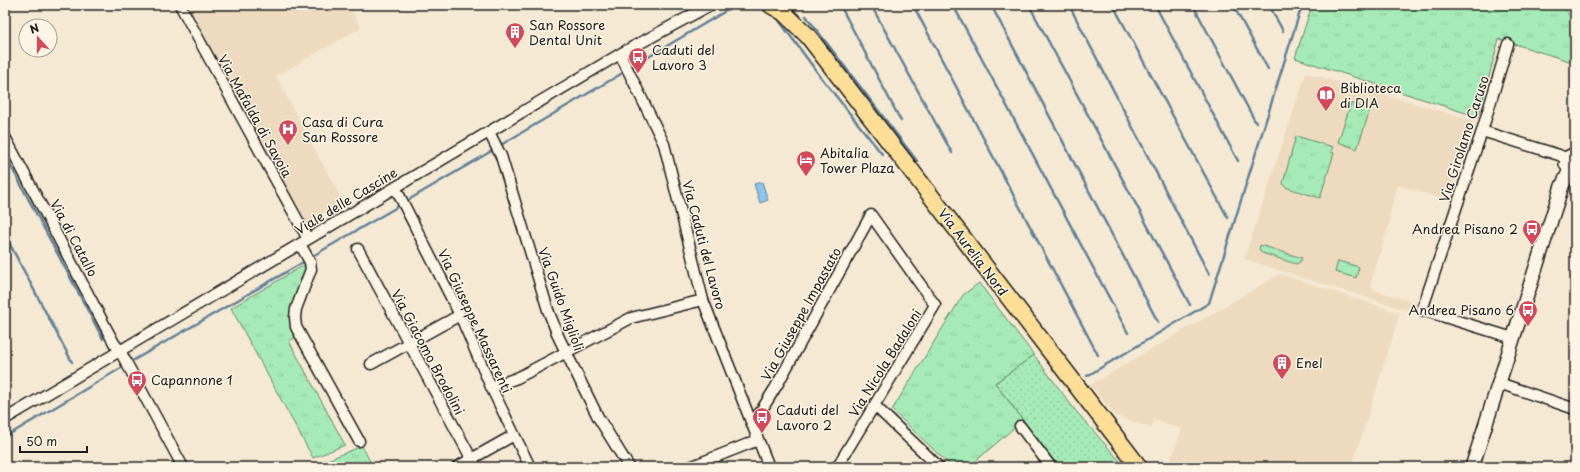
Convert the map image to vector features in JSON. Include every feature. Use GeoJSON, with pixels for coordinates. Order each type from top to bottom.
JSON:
{"type":"FeatureCollection","features":[{"type":"Feature","properties":{"kind":"main road","name":"Via Aurelia Nord"},"geometry":{"type":"LineString","coordinates":[[771,5],[783,12],[808,36],[1139,467]]}},
{"type":"Feature","properties":{"kind":"main road","name":"Via Aurelia Nord"},"geometry":{"type":"LineString","coordinates":[[786,5],[800,21],[808,36]]}},
{"type":"Feature","properties":{"kind":"street","name":"Via Mafalda di Savoia"},"geometry":{"type":"LineString","coordinates":[[180,5],[304,241],[311,272],[296,309],[296,327],[359,441]]}},
{"type":"Feature","properties":{"kind":"street","name":"Viale delle Cascine"},"geometry":{"type":"LineString","coordinates":[[5,419],[395,187],[489,132],[622,58],[707,6]]}},
{"type":"Feature","properties":{"kind":"street","name":"Via Girolamo Caruso"},"geometry":{"type":"LineString","coordinates":[[1508,44],[1482,132],[1422,310],[1513,338]]}},
{"type":"Feature","properties":{"kind":"street","name":"Via Caduti del Lavoro"},"geometry":{"type":"LineString","coordinates":[[622,58],[664,144],[703,300],[769,467]]}},
{"type":"Feature","properties":{"kind":"street","name":"Via Guido Miglioli"},"geometry":{"type":"LineString","coordinates":[[489,132],[500,153],[548,310],[565,354],[598,417],[629,467]]}},
{"type":"Feature","properties":{"kind":"street"},"geometry":{"type":"LineString","coordinates":[[1472,467],[1562,186],[1572,164],[1559,155],[1482,132]]}},
{"type":"Feature","properties":{"kind":"street","name":"Via di Catallo"},"geometry":{"type":"LineString","coordinates":[[5,137],[114,343],[120,351],[183,467]]}},
{"type":"Feature","properties":{"kind":"street","name":"Via Giuseppe Massarenti"},"geometry":{"type":"LineString","coordinates":[[395,187],[460,315],[491,387],[530,467]]}},
{"type":"Feature","properties":{"kind":"street","name":"Via Nicola Badaloni"},"geometry":{"type":"LineString","coordinates":[[837,467],[935,305],[871,215]]}},
{"type":"Feature","properties":{"kind":"street","name":"Via Giuseppe Impastato"},"geometry":{"type":"LineString","coordinates":[[752,424],[777,385],[871,215]]}},
{"type":"Feature","properties":{"kind":"street","name":"Via Giacomo Brodolini"},"geometry":{"type":"LineString","coordinates":[[358,249],[474,463]]}},
{"type":"Feature","properties":{"kind":"street"},"geometry":{"type":"LineString","coordinates":[[491,387],[517,378],[631,318],[703,300]]}},
{"type":"Feature","properties":{"kind":"street"},"geometry":{"type":"LineString","coordinates":[[371,364],[460,315]]}},
{"type":"Feature","properties":{"kind":"street"},"geometry":{"type":"LineString","coordinates":[[1499,383],[1575,409]]}},
{"type":"Feature","properties":{"kind":"street"},"geometry":{"type":"LineString","coordinates":[[875,406],[939,467]]}},
{"type":"Feature","properties":{"kind":"street"},"geometry":{"type":"LineString","coordinates":[[1020,426],[1050,467]]}},
{"type":"Feature","properties":{"kind":"street"},"geometry":{"type":"LineString","coordinates":[[457,467],[474,463],[514,435]]}},
{"type":"Feature","properties":{"kind":"street"},"geometry":{"type":"LineString","coordinates":[[690,467],[758,440]]}},
{"type":"Feature","properties":{"kind":"shaded area","name":"Casa di Cura San Rossore"},"geometry":{"type":"Polygon","coordinates":[[[187,5],[348,5],[361,28],[276,76],[343,202],[305,224],[187,5]]]}},
{"type":"Feature","properties":{"kind":"shaded area"},"geometry":{"type":"Polygon","coordinates":[[[1306,73],[1473,121],[1451,191],[1445,190],[1441,199],[1398,185],[1389,218],[1391,219],[1370,285],[1374,290],[1417,303],[1415,313],[1244,259],[1306,73]]]}},
{"type":"Feature","properties":{"kind":"shaded area"},"geometry":{"type":"Polygon","coordinates":[[[1280,274],[1400,313],[1352,467],[1168,467],[1182,429],[1154,420],[1152,428],[1116,416],[1090,385],[1280,274]]]}},
{"type":"Feature","properties":{"kind":"green space"},"geometry":{"type":"Polygon","coordinates":[[[1312,5],[1563,5],[1572,20],[1575,21],[1575,63],[1499,39],[1478,117],[1295,58],[1312,5]]]}},
{"type":"Feature","properties":{"kind":"green space"},"geometry":{"type":"Polygon","coordinates":[[[1351,103],[1370,110],[1357,149],[1338,142],[1351,103]]]}},
{"type":"Feature","properties":{"kind":"green space"},"geometry":{"type":"Polygon","coordinates":[[[1296,136],[1333,147],[1331,152],[1334,153],[1320,198],[1285,187],[1283,183],[1296,136]]]}},
{"type":"Feature","properties":{"kind":"green space"},"geometry":{"type":"Polygon","coordinates":[[[1260,245],[1302,258],[1300,262],[1296,264],[1262,253],[1259,249],[1260,245]]]}},
{"type":"Feature","properties":{"kind":"green space"},"geometry":{"type":"Polygon","coordinates":[[[1338,261],[1359,267],[1356,278],[1335,272],[1338,261]]]}},
{"type":"Feature","properties":{"kind":"green space"},"geometry":{"type":"Polygon","coordinates":[[[306,264],[304,276],[292,306],[291,313],[292,328],[296,337],[289,341],[345,445],[313,458],[231,308],[306,264]]]}},
{"type":"Feature","properties":{"kind":"green space"},"geometry":{"type":"Polygon","coordinates":[[[979,283],[1034,355],[995,383],[1023,420],[969,467],[952,467],[892,410],[963,295],[979,283]]]}},
{"type":"Feature","properties":{"kind":"green space"},"geometry":{"type":"Polygon","coordinates":[[[1034,355],[1075,410],[1125,467],[1059,467],[995,383],[1034,355]]]}},
{"type":"Feature","properties":{"kind":"green space"},"geometry":{"type":"Polygon","coordinates":[[[362,446],[373,467],[310,467],[362,446]]]}},
{"type":"Feature","properties":{"kind":"water"},"geometry":{"type":"Polygon","coordinates":[[[762,182],[768,200],[760,203],[754,184],[762,182]]]}},
{"type":"Feature","properties":{"kind":"waterway"},"geometry":{"type":"LineString","coordinates":[[840,5],[901,121]]}},
{"type":"Feature","properties":{"kind":"waterway"},"geometry":{"type":"LineString","coordinates":[[871,5],[952,153]]}},
{"type":"Feature","properties":{"kind":"waterway"},"geometry":{"type":"LineString","coordinates":[[913,5],[1098,355]]}},
{"type":"Feature","properties":{"kind":"waterway"},"geometry":{"type":"LineString","coordinates":[[953,5],[1128,333]]}},
{"type":"Feature","properties":{"kind":"waterway"},"geometry":{"type":"LineString","coordinates":[[991,5],[1158,322]]}},
{"type":"Feature","properties":{"kind":"waterway"},"geometry":{"type":"LineString","coordinates":[[1029,5],[1190,305]]}},
{"type":"Feature","properties":{"kind":"waterway"},"geometry":{"type":"LineString","coordinates":[[1069,5],[1209,274]]}},
{"type":"Feature","properties":{"kind":"waterway"},"geometry":{"type":"LineString","coordinates":[[1113,5],[1228,218]]}},
{"type":"Feature","properties":{"kind":"waterway"},"geometry":{"type":"LineString","coordinates":[[1155,5],[1238,161]]}},
{"type":"Feature","properties":{"kind":"waterway"},"geometry":{"type":"LineString","coordinates":[[1193,5],[1256,123]]}},
{"type":"Feature","properties":{"kind":"waterway"},"geometry":{"type":"LineString","coordinates":[[1233,5],[1268,69]]}},
{"type":"Feature","properties":{"kind":"waterway"},"geometry":{"type":"LineString","coordinates":[[1269,5],[1283,31]]}},
{"type":"Feature","properties":{"kind":"waterway"},"geometry":{"type":"LineString","coordinates":[[1087,376],[1209,303],[1302,5]]}},
{"type":"Feature","properties":{"kind":"waterway"},"geometry":{"type":"LineString","coordinates":[[630,68],[724,12]]}},
{"type":"Feature","properties":{"kind":"waterway"},"geometry":{"type":"LineString","coordinates":[[775,15],[820,76],[882,154]]}},
{"type":"Feature","properties":{"kind":"waterway"},"geometry":{"type":"LineString","coordinates":[[806,16],[917,161]]}},
{"type":"Feature","properties":{"kind":"waterway"},"geometry":{"type":"LineString","coordinates":[[499,146],[626,71]]}},
{"type":"Feature","properties":{"kind":"waterway"},"geometry":{"type":"LineString","coordinates":[[410,199],[495,149]]}},
{"type":"Feature","properties":{"kind":"waterway"},"geometry":{"type":"LineString","coordinates":[[5,155],[103,339]]}},
{"type":"Feature","properties":{"kind":"waterway"},"geometry":{"type":"LineString","coordinates":[[311,257],[397,207]]}},
{"type":"Feature","properties":{"kind":"waterway"},"geometry":{"type":"LineString","coordinates":[[5,235],[72,362]]}},
{"type":"Feature","properties":{"kind":"waterway"},"geometry":{"type":"LineString","coordinates":[[134,360],[307,260]]}},
{"type":"Feature","properties":{"kind":"waterway"},"geometry":{"type":"LineString","coordinates":[[5,437],[121,368]]}},
{"type":"Feature","properties":{"kind":"place","name":"San Rossore Dental Unit"},"geometry":{"type":"Point","coordinates":[515,49]}},
{"type":"Feature","properties":{"kind":"place","name":"Caduti del Lavoro 3"},"geometry":{"type":"Point","coordinates":[638,74]}},
{"type":"Feature","properties":{"kind":"place","name":"Biblioteca di DIA"},"geometry":{"type":"Point","coordinates":[1326,112]}},
{"type":"Feature","properties":{"kind":"place","name":"Casa di Cura San Rossore"},"geometry":{"type":"Point","coordinates":[288,146]}},
{"type":"Feature","properties":{"kind":"place","name":"Abitalia Tower Plaza"},"geometry":{"type":"Point","coordinates":[806,177]}},
{"type":"Feature","properties":{"kind":"place","name":"Andrea Pisano 2"},"geometry":{"type":"Point","coordinates":[1532,246]}},
{"type":"Feature","properties":{"kind":"place","name":"Andrea Pisano 6"},"geometry":{"type":"Point","coordinates":[1528,327]}},
{"type":"Feature","properties":{"kind":"place","name":"Enel"},"geometry":{"type":"Point","coordinates":[1282,380]}},
{"type":"Feature","properties":{"kind":"place","name":"Capannone 1"},"geometry":{"type":"Point","coordinates":[137,397]}},
{"type":"Feature","properties":{"kind":"place","name":"Caduti del Lavoro 2"},"geometry":{"type":"Point","coordinates":[762,434]}}]}
